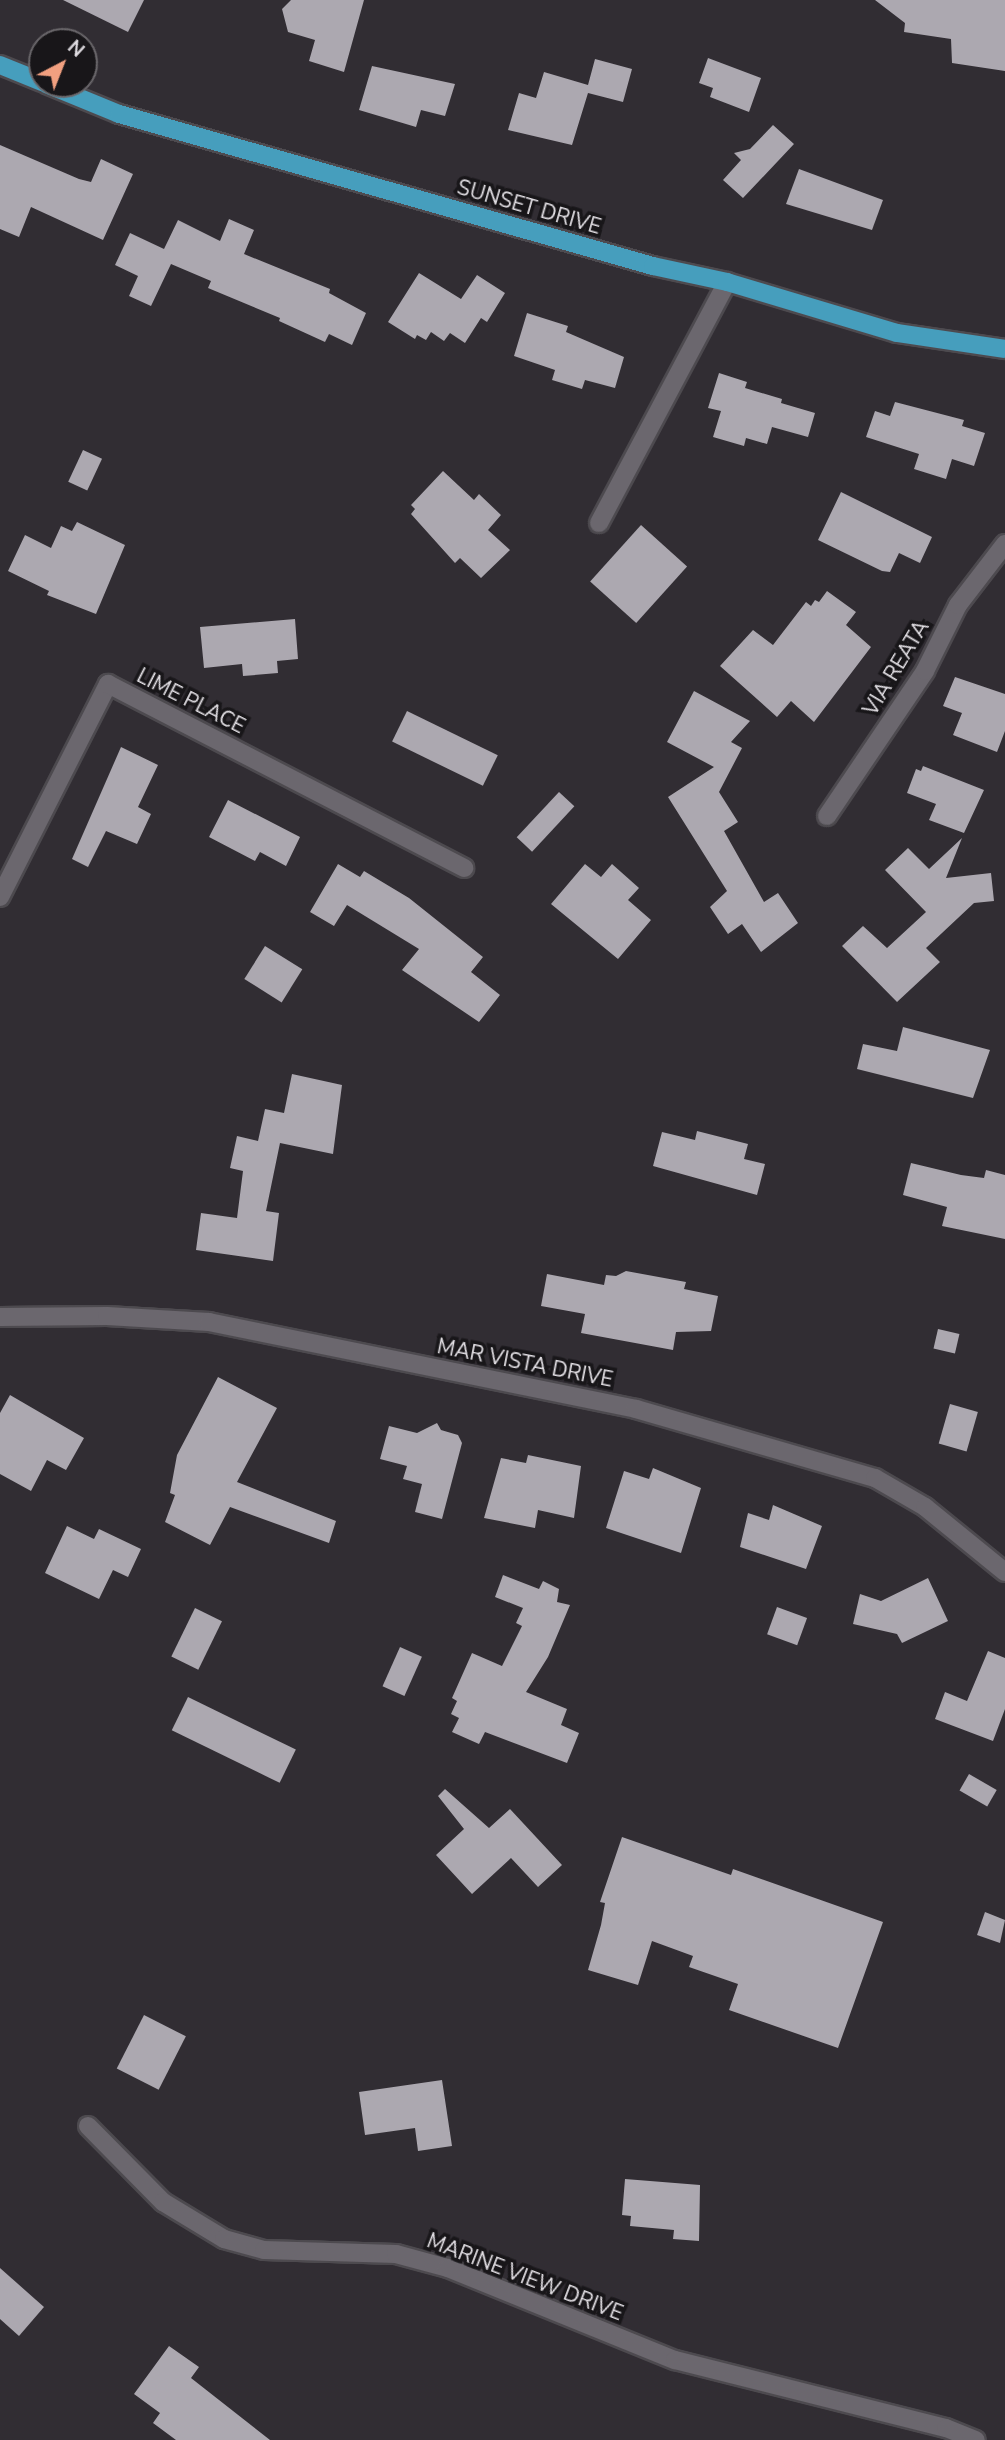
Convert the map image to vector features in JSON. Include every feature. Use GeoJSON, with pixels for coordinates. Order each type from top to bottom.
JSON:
{"type":"FeatureCollection","features":[{"type":"Feature","properties":{"kind":"main road","name":"SUNSET DRIVE"},"geometry":{"type":"LineString","coordinates":[[0,65],[28,76]]}},
{"type":"Feature","properties":{"kind":"main road","name":"SUNSET DRIVE"},"geometry":{"type":"LineString","coordinates":[[80,98],[118,114],[653,265],[727,282],[897,333],[1005,349]]}},
{"type":"Feature","properties":{"kind":"street"},"geometry":{"type":"LineString","coordinates":[[598,523],[727,282]]}},
{"type":"Feature","properties":{"kind":"street","name":"VIA REATA"},"geometry":{"type":"LineString","coordinates":[[827,817],[925,671],[958,605],[1005,544]]}},
{"type":"Feature","properties":{"kind":"street","name":"LIME PLACE"},"geometry":{"type":"LineString","coordinates":[[0,897],[108,684],[464,868]]}},
{"type":"Feature","properties":{"kind":"street","name":"MAR VISTA DRIVE"},"geometry":{"type":"LineString","coordinates":[[0,1317],[107,1316],[209,1322],[636,1409],[875,1478],[925,1507],[1005,1572]]}},
{"type":"Feature","properties":{"kind":"street","name":"MARINE VIEW DRIVE"},"geometry":{"type":"LineString","coordinates":[[88,2126],[163,2202],[224,2239],[264,2250],[396,2254],[448,2268],[675,2360],[946,2428],[976,2440]]}},
{"type":"Feature","properties":{"kind":"building"},"geometry":{"type":"Polygon","coordinates":[[[63,0],[144,0],[128,32],[63,0]]]}},
{"type":"Feature","properties":{"kind":"building"},"geometry":{"type":"Polygon","coordinates":[[[291,0],[364,0],[344,72],[309,61],[315,40],[288,32],[282,9],[291,0]]]}},
{"type":"Feature","properties":{"kind":"building"},"geometry":{"type":"Polygon","coordinates":[[[875,0],[1005,0],[1005,71],[952,63],[951,39],[904,32],[905,23],[875,0]]]}},
{"type":"Feature","properties":{"kind":"building"},"geometry":{"type":"Polygon","coordinates":[[[708,58],[761,78],[749,112],[710,97],[713,88],[699,83],[708,58]]]}},
{"type":"Feature","properties":{"kind":"building"},"geometry":{"type":"Polygon","coordinates":[[[595,59],[632,69],[623,102],[588,93],[572,145],[508,130],[519,93],[536,98],[544,72],[588,85],[595,59]]]}},
{"type":"Feature","properties":{"kind":"building"},"geometry":{"type":"Polygon","coordinates":[[[372,66],[455,84],[445,116],[421,110],[416,127],[359,110],[372,66]]]}},
{"type":"Feature","properties":{"kind":"building"},"geometry":{"type":"Polygon","coordinates":[[[773,125],[794,144],[743,198],[723,180],[741,160],[734,153],[750,149],[773,125]]]}},
{"type":"Feature","properties":{"kind":"building"},"geometry":{"type":"Polygon","coordinates":[[[0,145],[91,182],[101,159],[133,174],[103,240],[31,207],[19,237],[0,229],[0,145]]]}},
{"type":"Feature","properties":{"kind":"building"},"geometry":{"type":"Polygon","coordinates":[[[799,169],[883,200],[872,230],[786,204],[799,169]]]}},
{"type":"Feature","properties":{"kind":"building"},"geometry":{"type":"Polygon","coordinates":[[[229,219],[254,230],[244,254],[330,289],[329,293],[366,313],[352,345],[329,334],[325,342],[279,321],[280,318],[208,288],[211,281],[171,264],[151,306],[129,296],[138,276],[115,265],[130,233],[164,249],[178,220],[220,241],[229,219]]]}},
{"type":"Feature","properties":{"kind":"building"},"geometry":{"type":"Polygon","coordinates":[[[419,273],[461,299],[477,275],[505,293],[487,322],[481,318],[465,343],[450,333],[444,341],[431,332],[426,340],[417,335],[415,339],[388,322],[419,273]]]}},
{"type":"Feature","properties":{"kind":"building"},"geometry":{"type":"Polygon","coordinates":[[[527,313],[568,326],[566,332],[624,357],[615,388],[585,380],[582,389],[552,380],[555,370],[514,356],[527,313]]]}},
{"type":"Feature","properties":{"kind":"building"},"geometry":{"type":"Polygon","coordinates":[[[719,373],[747,382],[745,388],[782,399],[781,403],[815,413],[808,437],[772,427],[767,444],[746,438],[744,446],[713,437],[721,411],[708,408],[719,373]]]}},
{"type":"Feature","properties":{"kind":"building"},"geometry":{"type":"Polygon","coordinates":[[[895,402],[964,420],[962,426],[985,433],[974,466],[952,459],[946,479],[914,469],[919,454],[866,437],[875,411],[890,416],[895,402]]]}},
{"type":"Feature","properties":{"kind":"building"},"geometry":{"type":"Polygon","coordinates":[[[83,450],[102,459],[87,491],[68,482],[83,450]]]}},
{"type":"Feature","properties":{"kind":"building"},"geometry":{"type":"Polygon","coordinates":[[[443,471],[474,500],[479,494],[501,515],[488,530],[510,550],[481,578],[460,558],[455,563],[411,514],[415,509],[411,505],[443,471]]]}},
{"type":"Feature","properties":{"kind":"building"},"geometry":{"type":"Polygon","coordinates":[[[841,492],[932,537],[920,563],[899,553],[890,572],[882,571],[818,540],[841,492]]]}},
{"type":"Feature","properties":{"kind":"building"},"geometry":{"type":"Polygon","coordinates":[[[77,522],[125,545],[96,614],[47,595],[49,591],[8,571],[25,535],[51,548],[61,526],[72,531],[77,522]]]}},
{"type":"Feature","properties":{"kind":"building"},"geometry":{"type":"Polygon","coordinates":[[[641,525],[687,566],[636,623],[590,581],[641,525]]]}},
{"type":"Feature","properties":{"kind":"building"},"geometry":{"type":"Polygon","coordinates":[[[827,591],[856,612],[846,625],[871,647],[814,722],[791,701],[777,717],[720,666],[753,630],[773,645],[806,602],[811,606],[815,600],[819,602],[827,591]]]}},
{"type":"Feature","properties":{"kind":"building"},"geometry":{"type":"Polygon","coordinates":[[[295,619],[298,659],[277,661],[278,673],[243,676],[242,664],[204,668],[200,627],[295,619]]]}},
{"type":"Feature","properties":{"kind":"building"},"geometry":{"type":"Polygon","coordinates":[[[955,677],[1005,694],[1005,731],[997,752],[953,735],[962,713],[943,706],[955,677]]]}},
{"type":"Feature","properties":{"kind":"building"},"geometry":{"type":"Polygon","coordinates":[[[694,691],[750,721],[731,742],[742,748],[719,792],[738,822],[724,831],[764,902],[778,893],[798,923],[761,952],[742,924],[728,934],[710,907],[727,891],[668,797],[714,767],[667,742],[694,691]]]}},
{"type":"Feature","properties":{"kind":"building"},"geometry":{"type":"Polygon","coordinates":[[[407,711],[498,755],[483,786],[392,742],[407,711]]]}},
{"type":"Feature","properties":{"kind":"building"},"geometry":{"type":"Polygon","coordinates":[[[121,747],[158,765],[138,807],[151,814],[137,844],[106,831],[88,867],[72,859],[121,747]]]}},
{"type":"Feature","properties":{"kind":"building"},"geometry":{"type":"Polygon","coordinates":[[[923,766],[984,790],[964,833],[929,820],[936,804],[907,793],[916,769],[921,771],[923,766]]]}},
{"type":"Feature","properties":{"kind":"building"},"geometry":{"type":"Polygon","coordinates":[[[559,792],[574,806],[532,852],[517,837],[559,792]]]}},
{"type":"Feature","properties":{"kind":"building"},"geometry":{"type":"Polygon","coordinates":[[[228,800],[300,837],[286,866],[260,852],[255,861],[209,837],[228,800]]]}},
{"type":"Feature","properties":{"kind":"building"},"geometry":{"type":"Polygon","coordinates":[[[962,838],[946,878],[991,873],[994,901],[974,903],[926,948],[940,962],[897,1002],[842,946],[863,926],[887,948],[926,912],[885,870],[908,848],[929,869],[962,838]]]}},
{"type":"Feature","properties":{"kind":"building"},"geometry":{"type":"Polygon","coordinates":[[[338,864],[360,877],[364,871],[409,898],[483,957],[471,972],[500,995],[479,1022],[402,970],[419,949],[347,905],[334,926],[310,912],[338,864]]]}},
{"type":"Feature","properties":{"kind":"building"},"geometry":{"type":"Polygon","coordinates":[[[585,864],[601,877],[612,864],[639,888],[628,900],[651,920],[618,959],[551,904],[585,864]]]}},
{"type":"Feature","properties":{"kind":"building"},"geometry":{"type":"Polygon","coordinates":[[[265,946],[302,969],[282,1002],[244,979],[265,946]]]}},
{"type":"Feature","properties":{"kind":"building"},"geometry":{"type":"Polygon","coordinates":[[[903,1027],[990,1050],[973,1098],[857,1069],[863,1044],[897,1051],[903,1027]]]}},
{"type":"Feature","properties":{"kind":"building"},"geometry":{"type":"Polygon","coordinates":[[[292,1074],[342,1085],[333,1154],[280,1143],[266,1211],[279,1213],[273,1261],[196,1250],[201,1213],[237,1218],[243,1171],[230,1168],[237,1136],[258,1141],[265,1109],[284,1113],[292,1074]]]}},
{"type":"Feature","properties":{"kind":"building"},"geometry":{"type":"Polygon","coordinates":[[[697,1131],[748,1144],[744,1159],[765,1164],[757,1195],[653,1166],[662,1132],[695,1140],[697,1131]]]}},
{"type":"Feature","properties":{"kind":"building"},"geometry":{"type":"Polygon","coordinates":[[[911,1163],[984,1178],[986,1170],[1005,1175],[1005,1239],[942,1226],[947,1207],[903,1195],[911,1163]]]}},
{"type":"Feature","properties":{"kind":"building"},"geometry":{"type":"Polygon","coordinates":[[[626,1271],[686,1282],[684,1289],[718,1296],[711,1331],[676,1332],[673,1350],[581,1333],[585,1314],[541,1306],[547,1274],[604,1285],[606,1275],[616,1276],[626,1271]]]}},
{"type":"Feature","properties":{"kind":"building"},"geometry":{"type":"Polygon","coordinates":[[[938,1329],[959,1334],[955,1353],[934,1348],[938,1329]]]}},
{"type":"Feature","properties":{"kind":"building"},"geometry":{"type":"Polygon","coordinates":[[[218,1377],[277,1408],[237,1482],[336,1521],[329,1543],[230,1507],[210,1545],[165,1522],[175,1495],[170,1493],[177,1455],[218,1377]]]}},
{"type":"Feature","properties":{"kind":"building"},"geometry":{"type":"Polygon","coordinates":[[[10,1395],[84,1438],[66,1470],[47,1460],[31,1491],[0,1474],[0,1413],[10,1395]]]}},
{"type":"Feature","properties":{"kind":"building"},"geometry":{"type":"Polygon","coordinates":[[[950,1404],[978,1412],[967,1451],[939,1443],[950,1404]]]}},
{"type":"Feature","properties":{"kind":"building"},"geometry":{"type":"Polygon","coordinates":[[[437,1423],[441,1430],[458,1435],[462,1443],[442,1519],[415,1512],[422,1484],[403,1479],[407,1466],[380,1459],[389,1426],[417,1433],[437,1423]]]}},
{"type":"Feature","properties":{"kind":"building"},"geometry":{"type":"Polygon","coordinates":[[[528,1455],[581,1466],[574,1518],[538,1510],[535,1528],[484,1518],[501,1458],[526,1463],[528,1455]]]}},
{"type":"Feature","properties":{"kind":"building"},"geometry":{"type":"Polygon","coordinates":[[[653,1468],[701,1488],[681,1553],[606,1528],[624,1471],[649,1479],[653,1468]]]}},
{"type":"Feature","properties":{"kind":"building"},"geometry":{"type":"Polygon","coordinates":[[[773,1505],[822,1526],[806,1569],[740,1547],[748,1513],[769,1520],[773,1505]]]}},
{"type":"Feature","properties":{"kind":"building"},"geometry":{"type":"Polygon","coordinates":[[[67,1526],[94,1539],[99,1529],[141,1549],[128,1577],[113,1570],[99,1599],[45,1573],[67,1526]]]}},
{"type":"Feature","properties":{"kind":"building"},"geometry":{"type":"Polygon","coordinates":[[[503,1575],[539,1589],[543,1581],[559,1589],[557,1602],[570,1605],[548,1657],[526,1692],[567,1709],[561,1725],[579,1733],[567,1763],[485,1732],[479,1744],[452,1732],[459,1718],[451,1714],[457,1701],[452,1698],[472,1653],[502,1666],[522,1626],[516,1623],[523,1608],[495,1597],[503,1575]]]}},
{"type":"Feature","properties":{"kind":"building"},"geometry":{"type":"Polygon","coordinates":[[[928,1578],[948,1621],[902,1643],[897,1634],[853,1624],[860,1594],[881,1601],[928,1578]]]}},
{"type":"Feature","properties":{"kind":"building"},"geometry":{"type":"Polygon","coordinates":[[[777,1607],[807,1618],[797,1645],[767,1634],[777,1607]]]}},
{"type":"Feature","properties":{"kind":"building"},"geometry":{"type":"Polygon","coordinates":[[[195,1608],[222,1621],[198,1670],[171,1657],[195,1608]]]}},
{"type":"Feature","properties":{"kind":"building"},"geometry":{"type":"Polygon","coordinates":[[[400,1647],[422,1657],[404,1696],[383,1686],[400,1647]]]}},
{"type":"Feature","properties":{"kind":"building"},"geometry":{"type":"Polygon","coordinates":[[[988,1651],[1005,1658],[1005,1709],[993,1741],[935,1719],[945,1692],[967,1701],[988,1651]]]}},
{"type":"Feature","properties":{"kind":"building"},"geometry":{"type":"Polygon","coordinates":[[[188,1697],[296,1750],[280,1783],[172,1730],[188,1697]]]}},
{"type":"Feature","properties":{"kind":"building"},"geometry":{"type":"Polygon","coordinates":[[[969,1774],[997,1790],[987,1806],[960,1790],[969,1774]]]}},
{"type":"Feature","properties":{"kind":"building"},"geometry":{"type":"Polygon","coordinates":[[[445,1789],[489,1828],[510,1809],[562,1865],[538,1887],[511,1858],[472,1894],[436,1855],[464,1829],[438,1796],[445,1789]]]}},
{"type":"Feature","properties":{"kind":"building"},"geometry":{"type":"Polygon","coordinates":[[[622,1837],[731,1875],[733,1869],[883,1922],[838,2048],[729,2010],[738,1984],[689,1967],[693,1956],[652,1941],[638,1985],[588,1970],[605,1903],[600,1902],[622,1837]]]}},
{"type":"Feature","properties":{"kind":"building"},"geometry":{"type":"Polygon","coordinates":[[[985,1912],[1005,1920],[1000,1943],[977,1935],[985,1912]]]}},
{"type":"Feature","properties":{"kind":"building"},"geometry":{"type":"Polygon","coordinates":[[[144,2015],[186,2036],[159,2090],[117,2068],[144,2015]]]}},
{"type":"Feature","properties":{"kind":"building"},"geometry":{"type":"Polygon","coordinates":[[[442,2080],[452,2146],[418,2151],[415,2128],[365,2135],[359,2092],[442,2080]]]}},
{"type":"Feature","properties":{"kind":"building"},"geometry":{"type":"Polygon","coordinates":[[[625,2179],[700,2185],[699,2241],[673,2239],[674,2230],[630,2226],[631,2216],[622,2215],[625,2179]]]}},
{"type":"Feature","properties":{"kind":"building"},"geometry":{"type":"Polygon","coordinates":[[[0,2268],[44,2307],[19,2336],[0,2319],[0,2268]]]}},
{"type":"Feature","properties":{"kind":"building"},"geometry":{"type":"Polygon","coordinates":[[[169,2346],[199,2367],[191,2378],[270,2440],[176,2440],[153,2423],[160,2413],[134,2394],[169,2346]]]}}]}
